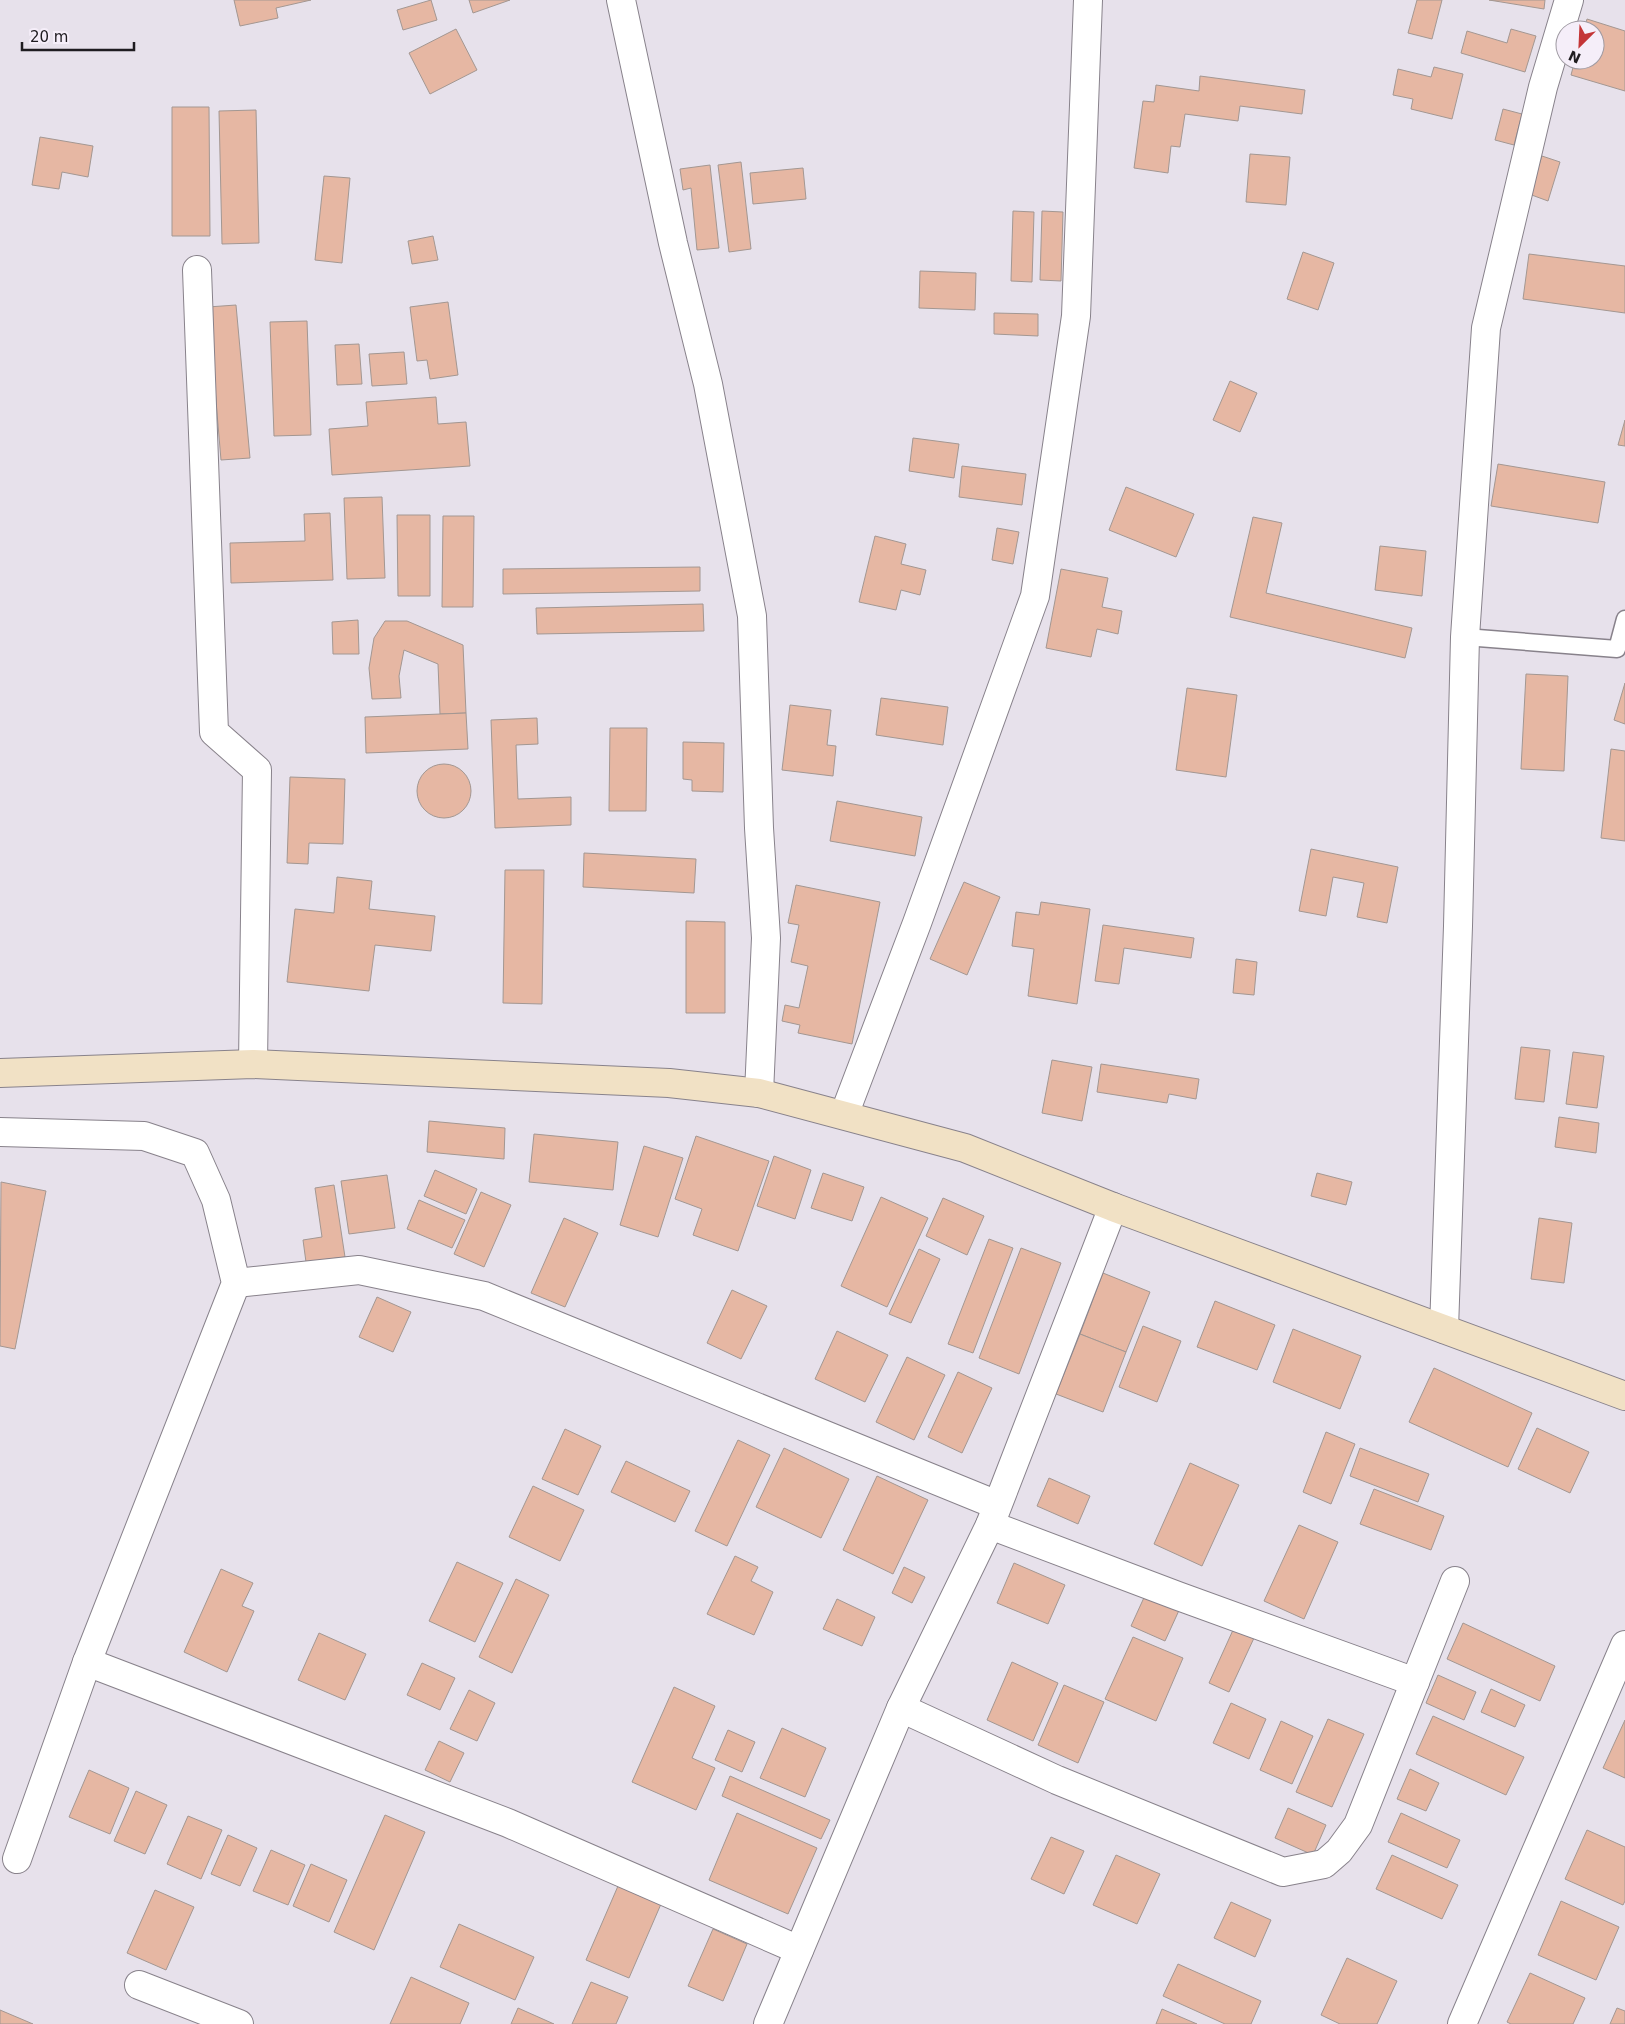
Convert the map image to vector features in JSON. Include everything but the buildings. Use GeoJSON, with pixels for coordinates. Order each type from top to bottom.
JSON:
{"type":"FeatureCollection","features":[{"type":"Feature","properties":{"kind":"main road"},"geometry":{"type":"LineString","coordinates":[[0,1073],[253,1064],[669,1083],[759,1093],[965,1148],[1113,1207],[1625,1396]]}},
{"type":"Feature","properties":{"kind":"street"},"geometry":{"type":"LineString","coordinates":[[621,0],[673,243],[708,384],[752,616],[759,828],[766,938],[759,1093]]}},
{"type":"Feature","properties":{"kind":"street"},"geometry":{"type":"LineString","coordinates":[[844,1115],[918,924],[1035,596],[1076,316],[1088,0]]}},
{"type":"Feature","properties":{"kind":"street"},"geometry":{"type":"LineString","coordinates":[[1444,1329],[1458,926],[1464,637],[1486,328],[1543,87],[1569,0]]}},
{"type":"Feature","properties":{"kind":"street"},"geometry":{"type":"LineString","coordinates":[[197,270],[214,732],[257,770],[253,1064]]}},
{"type":"Feature","properties":{"kind":"street"},"geometry":{"type":"LineString","coordinates":[[0,1132],[144,1136],[195,1153],[216,1200],[236,1283],[87,1662],[18,1859]]}},
{"type":"Feature","properties":{"kind":"street"},"geometry":{"type":"LineString","coordinates":[[768,2024],[901,1708],[994,1515],[1113,1207]]}},
{"type":"Feature","properties":{"kind":"street"},"geometry":{"type":"LineString","coordinates":[[236,1283],[359,1270],[484,1296],[1187,1600],[1415,1682]]}},
{"type":"Feature","properties":{"kind":"street"},"geometry":{"type":"LineString","coordinates":[[901,1708],[1057,1780],[1283,1872],[1324,1864],[1339,1851],[1358,1825],[1454,1581]]}},
{"type":"Feature","properties":{"kind":"street"},"geometry":{"type":"LineString","coordinates":[[1462,2024],[1625,1645]]}},
{"type":"Feature","properties":{"kind":"street"},"geometry":{"type":"LineString","coordinates":[[87,1662],[508,1823],[799,1950]]}},
{"type":"Feature","properties":{"kind":"street"},"geometry":{"type":"LineString","coordinates":[[138,1985],[239,2024]]}},
{"type":"Feature","properties":{"kind":"lane"},"geometry":{"type":"LineString","coordinates":[[1464,637],[1617,650],[1625,619]]}}]}
